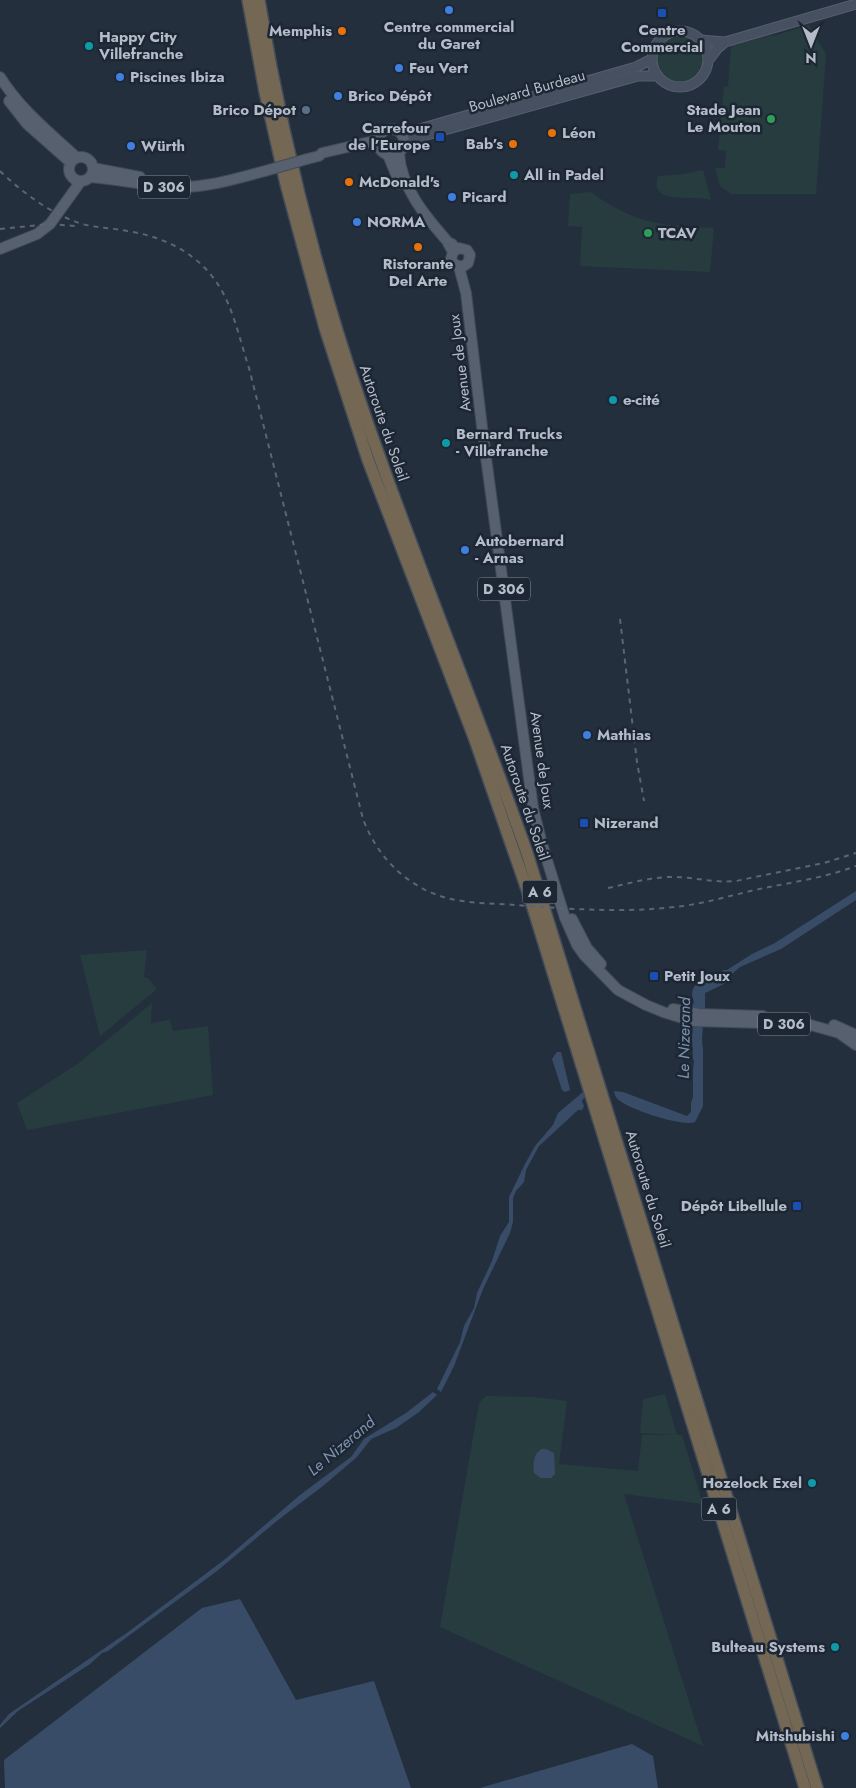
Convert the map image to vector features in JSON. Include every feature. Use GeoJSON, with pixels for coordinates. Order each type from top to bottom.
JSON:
{"type":"FeatureCollection","features":[{"type":"Feature","properties":{"kind":"highway","name":"Autoroute du Soleil"},"geometry":{"type":"LineString","coordinates":[[248,0],[282,167],[325,328],[368,460],[470,729],[522,874],[805,1788]]}},
{"type":"Feature","properties":{"kind":"highway","name":"Autoroute du Soleil"},"geometry":{"type":"LineString","coordinates":[[259,0],[276,91],[296,180],[317,261],[347,362],[379,456],[490,747],[527,853],[817,1788]]}},
{"type":"Feature","properties":{"kind":"main road"},"geometry":{"type":"LineString","coordinates":[[700,40],[707,53],[708,61],[702,77],[695,83],[687,86],[671,86],[658,76],[652,59],[656,46],[660,40],[672,33],[687,33],[700,40],[725,42],[856,4]]}},
{"type":"Feature","properties":{"kind":"main road"},"geometry":{"type":"LineString","coordinates":[[708,61],[725,42]]}},
{"type":"Feature","properties":{"kind":"main road","name":"Boulevard Burdeau"},"geometry":{"type":"LineString","coordinates":[[403,137],[636,68],[652,59]]}},
{"type":"Feature","properties":{"kind":"main road","name":"Boulevard Burdeau"},"geometry":{"type":"LineString","coordinates":[[403,137],[638,76],[658,76]]}},
{"type":"Feature","properties":{"kind":"main road"},"geometry":{"type":"LineString","coordinates":[[0,77],[16,100],[73,160]]}},
{"type":"Feature","properties":{"kind":"main road"},"geometry":{"type":"LineString","coordinates":[[0,87],[27,124],[73,160],[87,158],[88,175],[44,230],[0,250]]}},
{"type":"Feature","properties":{"kind":"main road"},"geometry":{"type":"LineString","coordinates":[[393,154],[402,150],[403,137],[394,129],[387,129],[381,133],[379,144],[393,154],[403,191],[448,242],[454,251],[452,262],[463,266],[470,258],[469,252],[464,249],[454,251]]}},
{"type":"Feature","properties":{"kind":"main road","name":"D 306"},"geometry":{"type":"LineString","coordinates":[[88,175],[176,187],[218,184],[319,156],[322,153],[379,144]]}},
{"type":"Feature","properties":{"kind":"main road"},"geometry":{"type":"LineString","coordinates":[[73,160],[68,170],[71,177],[76,180],[88,175]]}},
{"type":"Feature","properties":{"kind":"main road"},"geometry":{"type":"LineString","coordinates":[[53,220],[71,177]]}},
{"type":"Feature","properties":{"kind":"main road","name":"Avenue de Joux"},"geometry":{"type":"LineString","coordinates":[[463,266],[485,444],[527,740],[531,794],[538,831],[565,918],[576,945],[606,979],[630,997],[663,1012],[693,1017],[807,1024],[839,1033],[856,1045]]}},
{"type":"Feature","properties":{"kind":"main road","name":"Avenue de Joux"},"geometry":{"type":"LineString","coordinates":[[708,1018],[811,1019],[841,1027],[856,1035]]}},
{"type":"Feature","properties":{"kind":"green space","name":"Stade Jean Le Mouton"},"geometry":{"type":"Polygon","coordinates":[[[809,25],[826,54],[816,194],[731,194],[720,186],[715,168],[725,168],[726,151],[718,150],[724,87],[728,86],[731,46],[809,25]]]}},
{"type":"Feature","properties":{"kind":"green space"},"geometry":{"type":"Polygon","coordinates":[[[675,35],[685,35],[697,42],[704,54],[704,64],[697,76],[685,83],[675,83],[667,79],[660,72],[656,64],[656,54],[660,46],[667,39],[675,35]]]}},
{"type":"Feature","properties":{"kind":"green space"},"geometry":{"type":"Polygon","coordinates":[[[703,170],[711,200],[666,196],[660,193],[657,188],[658,176],[703,170]]]}},
{"type":"Feature","properties":{"kind":"green space","name":"TCAV"},"geometry":{"type":"Polygon","coordinates":[[[591,192],[621,211],[635,217],[664,224],[714,228],[710,272],[580,266],[582,227],[568,226],[570,194],[591,192]]]}},
{"type":"Feature","properties":{"kind":"green space"},"geometry":{"type":"Polygon","coordinates":[[[147,950],[144,977],[148,978],[157,989],[100,1036],[80,955],[147,950]]]}},
{"type":"Feature","properties":{"kind":"green space"},"geometry":{"type":"Polygon","coordinates":[[[152,1003],[151,1023],[170,1020],[173,1031],[208,1026],[213,1095],[27,1130],[17,1103],[79,1063],[152,1003]]]}},
{"type":"Feature","properties":{"kind":"green space"},"geometry":{"type":"Polygon","coordinates":[[[665,1394],[677,1435],[682,1435],[703,1504],[624,1494],[703,1746],[440,1627],[479,1403],[486,1396],[535,1397],[567,1401],[559,1464],[638,1471],[642,1435],[676,1435],[640,1433],[643,1399],[665,1394]]]}},
{"type":"Feature","properties":{"kind":"water"},"geometry":{"type":"Polygon","coordinates":[[[856,891],[856,900],[781,949],[740,967],[726,983],[705,993],[705,1013],[695,1013],[692,1007],[694,1002],[693,989],[701,981],[727,970],[752,954],[775,943],[856,891]]]}},
{"type":"Feature","properties":{"kind":"water"},"geometry":{"type":"Polygon","coordinates":[[[696,1046],[703,1047],[703,1106],[695,1122],[679,1122],[657,1117],[626,1105],[616,1097],[614,1091],[623,1092],[687,1116],[691,1112],[693,1097],[693,1070],[696,1046]]]}},
{"type":"Feature","properties":{"kind":"water"},"geometry":{"type":"Polygon","coordinates":[[[557,1052],[561,1052],[570,1090],[565,1092],[562,1090],[552,1059],[557,1052]]]}},
{"type":"Feature","properties":{"kind":"water"},"geometry":{"type":"Polygon","coordinates":[[[583,1092],[585,1096],[582,1101],[584,1106],[582,1110],[578,1110],[539,1146],[526,1170],[524,1182],[516,1191],[513,1198],[513,1222],[510,1233],[483,1289],[454,1366],[441,1392],[437,1389],[460,1342],[464,1326],[474,1308],[477,1293],[492,1261],[500,1236],[509,1222],[509,1197],[535,1146],[553,1125],[558,1113],[583,1092]]]}},
{"type":"Feature","properties":{"kind":"water"},"geometry":{"type":"Polygon","coordinates":[[[433,1392],[437,1395],[419,1412],[396,1428],[371,1439],[357,1457],[217,1571],[108,1651],[102,1653],[90,1664],[18,1711],[0,1728],[0,1725],[9,1714],[128,1632],[224,1560],[300,1495],[351,1457],[364,1439],[406,1413],[433,1392]]]}},
{"type":"Feature","properties":{"kind":"water"},"geometry":{"type":"Polygon","coordinates":[[[542,1449],[554,1453],[555,1474],[551,1478],[541,1478],[534,1473],[535,1456],[542,1449]]]}},
{"type":"Feature","properties":{"kind":"water"},"geometry":{"type":"Polygon","coordinates":[[[240,1599],[296,1700],[374,1681],[411,1788],[5,1788],[4,1760],[202,1608],[240,1599]]]}},
{"type":"Feature","properties":{"kind":"water"},"geometry":{"type":"Polygon","coordinates":[[[632,1744],[653,1756],[658,1788],[480,1788],[632,1744]]]}},
{"type":"Feature","properties":{"kind":"waterway","name":"Le Nizerand"},"geometry":{"type":"LineString","coordinates":[[698,1058],[699,1013]]}},
{"type":"Feature","properties":{"kind":"railway"},"geometry":{"type":"LineString","coordinates":[[0,171],[38,202],[59,215],[82,224],[154,237],[179,248],[201,264],[219,286],[233,315],[249,368],[363,819],[374,842],[398,871],[418,886],[430,892],[461,901],[576,909],[635,910],[697,904],[822,876],[856,866]]}},
{"type":"Feature","properties":{"kind":"railway"},"geometry":{"type":"LineString","coordinates":[[0,229],[50,224],[76,226]]}},
{"type":"Feature","properties":{"kind":"railway"},"geometry":{"type":"LineString","coordinates":[[620,619],[637,762],[644,801]]}},
{"type":"Feature","properties":{"kind":"railway"},"geometry":{"type":"LineString","coordinates":[[608,888],[643,880],[668,877],[736,881],[824,863],[856,853]]}},
{"type":"Feature","properties":{"kind":"place","name":"Centre commercial du Garet"},"geometry":{"type":"Point","coordinates":[449,10]}},
{"type":"Feature","properties":{"kind":"place","name":"Centre Commercial"},"geometry":{"type":"Point","coordinates":[662,13]}},
{"type":"Feature","properties":{"kind":"place","name":"Memphis"},"geometry":{"type":"Point","coordinates":[342,31]}},
{"type":"Feature","properties":{"kind":"place","name":"Happy City Villefranche"},"geometry":{"type":"Point","coordinates":[89,46]}},
{"type":"Feature","properties":{"kind":"place","name":"Feu Vert"},"geometry":{"type":"Point","coordinates":[399,68]}},
{"type":"Feature","properties":{"kind":"place","name":"Piscines Ibiza"},"geometry":{"type":"Point","coordinates":[120,77]}},
{"type":"Feature","properties":{"kind":"place","name":"Brico Dépôt"},"geometry":{"type":"Point","coordinates":[338,96]}},
{"type":"Feature","properties":{"kind":"place","name":"Brico Dépot"},"geometry":{"type":"Point","coordinates":[306,110]}},
{"type":"Feature","properties":{"kind":"place","name":"Stade Jean Le Mouton"},"geometry":{"type":"Point","coordinates":[771,119]}},
{"type":"Feature","properties":{"kind":"place","name":"Léon"},"geometry":{"type":"Point","coordinates":[552,133]}},
{"type":"Feature","properties":{"kind":"place","name":"Carrefour de l’Europe"},"geometry":{"type":"Point","coordinates":[440,137]}},
{"type":"Feature","properties":{"kind":"place","name":"Bab’s"},"geometry":{"type":"Point","coordinates":[513,144]}},
{"type":"Feature","properties":{"kind":"place","name":"Würth"},"geometry":{"type":"Point","coordinates":[131,146]}},
{"type":"Feature","properties":{"kind":"place","name":"All in Padel"},"geometry":{"type":"Point","coordinates":[514,175]}},
{"type":"Feature","properties":{"kind":"place","name":"McDonald's"},"geometry":{"type":"Point","coordinates":[349,182]}},
{"type":"Feature","properties":{"kind":"place","name":"Picard"},"geometry":{"type":"Point","coordinates":[452,197]}},
{"type":"Feature","properties":{"kind":"place","name":"NORMA"},"geometry":{"type":"Point","coordinates":[357,222]}},
{"type":"Feature","properties":{"kind":"place","name":"TCAV"},"geometry":{"type":"Point","coordinates":[648,233]}},
{"type":"Feature","properties":{"kind":"place","name":"Ristorante Del Arte"},"geometry":{"type":"Point","coordinates":[418,247]}},
{"type":"Feature","properties":{"kind":"place","name":"e-cité"},"geometry":{"type":"Point","coordinates":[613,400]}},
{"type":"Feature","properties":{"kind":"place","name":"Bernard Trucks - Villefranche"},"geometry":{"type":"Point","coordinates":[446,443]}},
{"type":"Feature","properties":{"kind":"place","name":"Autobernard - Arnas"},"geometry":{"type":"Point","coordinates":[465,550]}},
{"type":"Feature","properties":{"kind":"place","name":"Mathias"},"geometry":{"type":"Point","coordinates":[587,735]}},
{"type":"Feature","properties":{"kind":"place","name":"Nizerand"},"geometry":{"type":"Point","coordinates":[584,823]}},
{"type":"Feature","properties":{"kind":"place","name":"Petit Joux"},"geometry":{"type":"Point","coordinates":[654,976]}},
{"type":"Feature","properties":{"kind":"place","name":"Dépôt Libellule"},"geometry":{"type":"Point","coordinates":[797,1206]}},
{"type":"Feature","properties":{"kind":"place","name":"Hozelock Exel"},"geometry":{"type":"Point","coordinates":[812,1483]}},
{"type":"Feature","properties":{"kind":"place","name":"Bulteau Systems"},"geometry":{"type":"Point","coordinates":[835,1647]}},
{"type":"Feature","properties":{"kind":"place","name":"Mitshubishi"},"geometry":{"type":"Point","coordinates":[845,1736]}}]}
